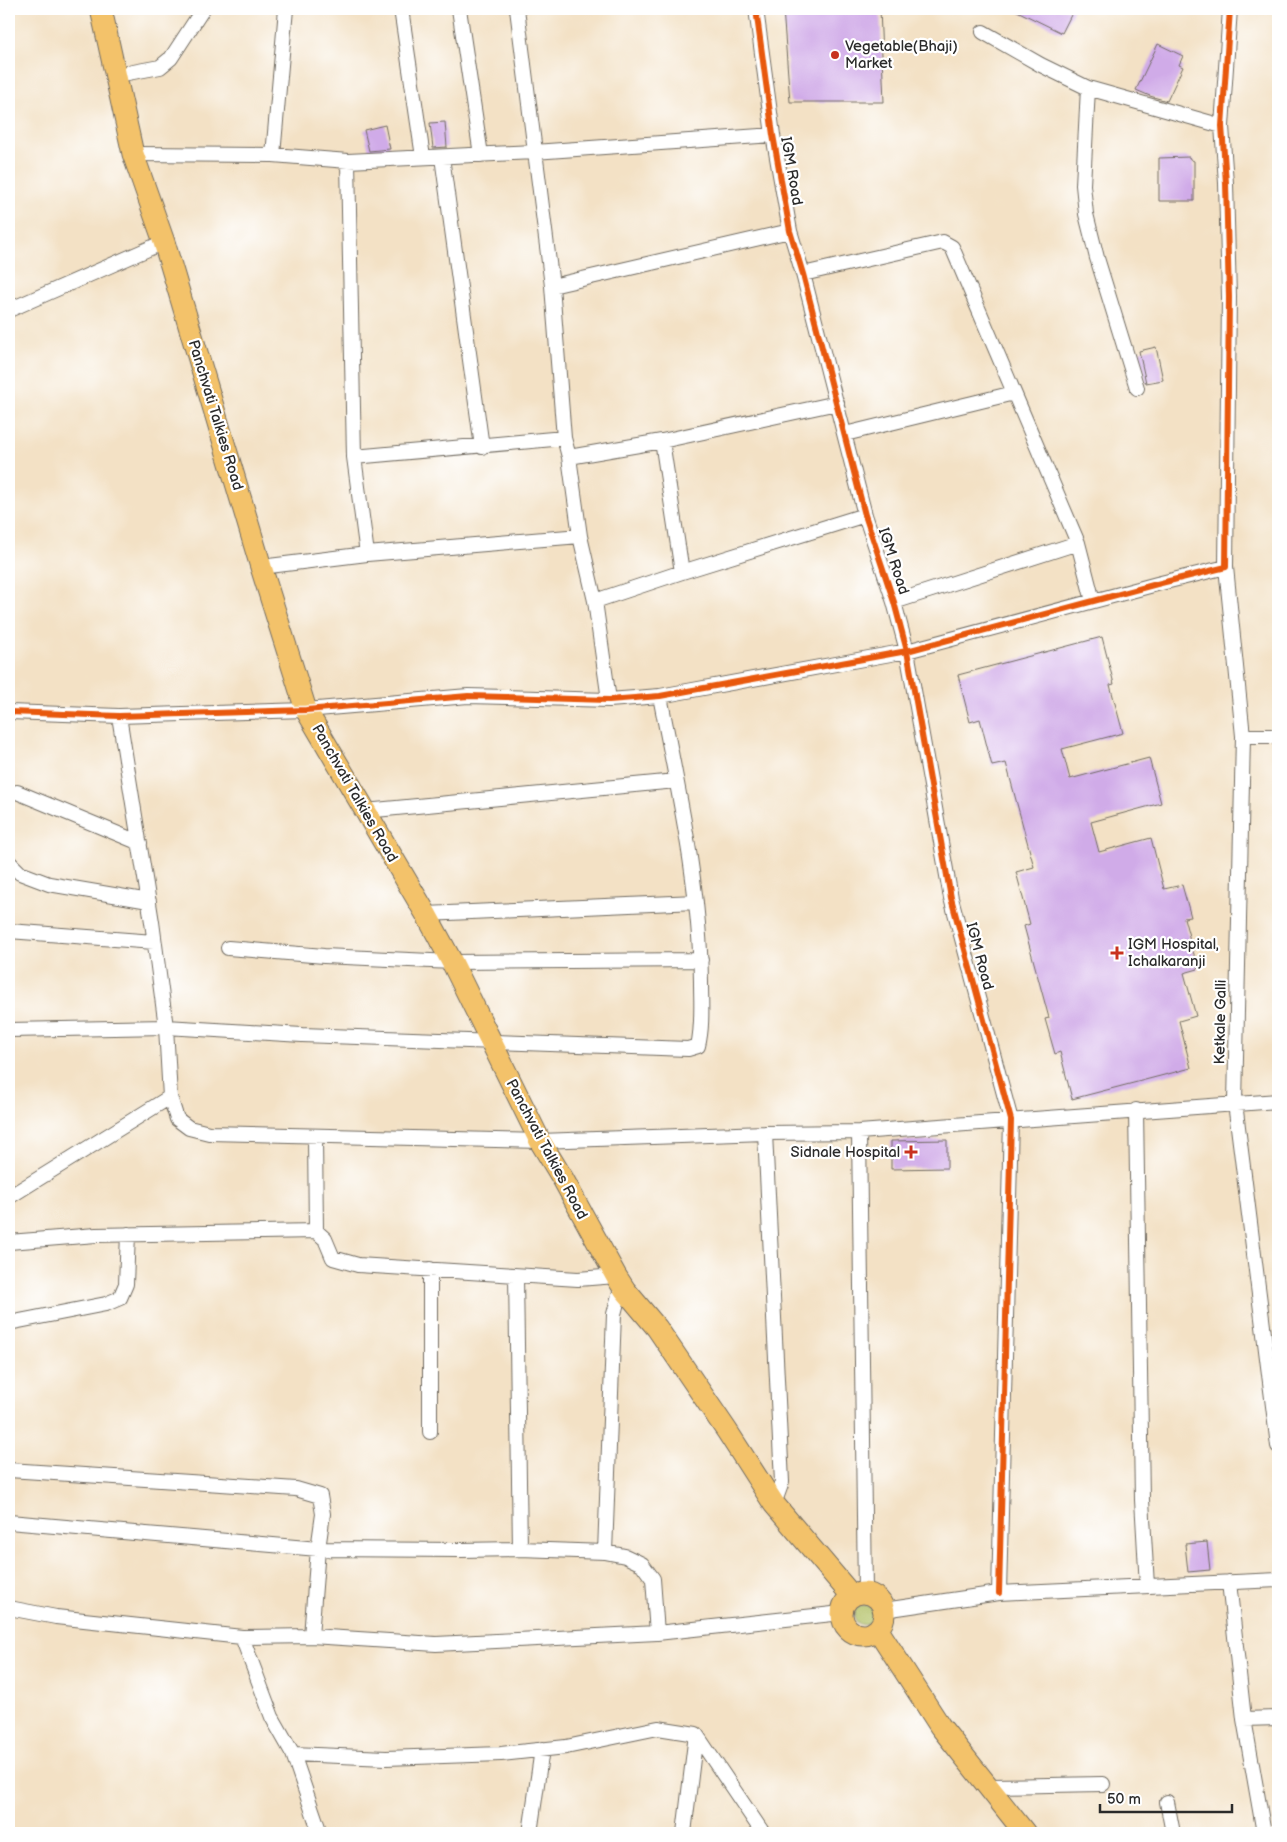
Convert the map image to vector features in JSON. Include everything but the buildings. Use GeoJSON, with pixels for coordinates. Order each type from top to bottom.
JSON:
{"type":"FeatureCollection","features":[{"type":"Feature","properties":{"kind":"main road","name":"Panchvati Talkies Road"},"geometry":{"type":"LineString","coordinates":[[101,9],[133,154],[164,242],[261,567],[306,710],[426,914],[452,962],[540,1141],[621,1283],[657,1328],[774,1504],[853,1601]]}},
{"type":"Feature","properties":{"kind":"main road"},"geometry":{"type":"LineString","coordinates":[[881,1620],[865,1635],[851,1632],[843,1620],[853,1601],[877,1598],[881,1620],[940,1726],[1026,1833]]}},
{"type":"Feature","properties":{"kind":"street"},"geometry":{"type":"LineString","coordinates":[[117,75],[160,67],[171,58],[203,9]]}},
{"type":"Feature","properties":{"kind":"street"},"geometry":{"type":"LineString","coordinates":[[273,155],[286,9]]}},
{"type":"Feature","properties":{"kind":"street"},"geometry":{"type":"LineString","coordinates":[[401,9],[423,157]]}},
{"type":"Feature","properties":{"kind":"street"},"geometry":{"type":"LineString","coordinates":[[459,9],[481,155]]}},
{"type":"Feature","properties":{"kind":"street"},"geometry":{"type":"LineString","coordinates":[[517,9],[552,286],[564,438],[569,457],[580,536],[595,601],[609,700]]}},
{"type":"Feature","properties":{"kind":"street","name":"IGM Road"},"geometry":{"type":"LineString","coordinates":[[756,9],[773,135],[790,232],[837,402],[865,515],[894,602],[907,651],[951,898],[1011,1120],[999,1593]]}},
{"type":"Feature","properties":{"kind":"street","name":"Ketkale Galli"},"geometry":{"type":"LineString","coordinates":[[1230,9],[1222,126],[1226,183],[1229,297],[1226,567],[1243,736],[1235,1104],[1278,1446]]}},
{"type":"Feature","properties":{"kind":"street"},"geometry":{"type":"LineString","coordinates":[[983,32],[1041,65],[1088,88],[1222,126]]}},
{"type":"Feature","properties":{"kind":"street"},"geometry":{"type":"LineString","coordinates":[[1088,88],[1083,185],[1086,214],[1097,258],[1137,388]]}},
{"type":"Feature","properties":{"kind":"street"},"geometry":{"type":"LineString","coordinates":[[133,154],[273,155],[348,161],[534,152],[773,135]]}},
{"type":"Feature","properties":{"kind":"street"},"geometry":{"type":"LineString","coordinates":[[442,157],[482,446]]}},
{"type":"Feature","properties":{"kind":"street"},"geometry":{"type":"LineString","coordinates":[[348,161],[354,457],[367,554]]}},
{"type":"Feature","properties":{"kind":"street"},"geometry":{"type":"LineString","coordinates":[[552,286],[790,232]]}},
{"type":"Feature","properties":{"kind":"street"},"geometry":{"type":"LineString","coordinates":[[9,310],[164,242]]}},
{"type":"Feature","properties":{"kind":"street"},"geometry":{"type":"LineString","coordinates":[[803,274],[943,242],[952,247],[1078,543],[1093,601]]}},
{"type":"Feature","properties":{"kind":"street"},"geometry":{"type":"LineString","coordinates":[[845,434],[1014,393]]}},
{"type":"Feature","properties":{"kind":"street"},"geometry":{"type":"LineString","coordinates":[[569,457],[662,441],[837,402]]}},
{"type":"Feature","properties":{"kind":"street"},"geometry":{"type":"LineString","coordinates":[[354,457],[564,438]]}},
{"type":"Feature","properties":{"kind":"street"},"geometry":{"type":"LineString","coordinates":[[662,441],[682,572]]}},
{"type":"Feature","properties":{"kind":"street"},"geometry":{"type":"LineString","coordinates":[[595,601],[865,515]]}},
{"type":"Feature","properties":{"kind":"street"},"geometry":{"type":"LineString","coordinates":[[261,567],[367,554],[580,536]]}},
{"type":"Feature","properties":{"kind":"street"},"geometry":{"type":"LineString","coordinates":[[894,602],[1078,543]]}},
{"type":"Feature","properties":{"kind":"street"},"geometry":{"type":"LineString","coordinates":[[9,712],[119,716],[306,710],[468,696],[609,700],[660,696],[907,651],[1226,567]]}},
{"type":"Feature","properties":{"kind":"street"},"geometry":{"type":"LineString","coordinates":[[9,1030],[166,1027],[302,1035],[688,1049],[698,1046],[701,1033],[700,960],[696,902],[660,696]]}},
{"type":"Feature","properties":{"kind":"street"},"geometry":{"type":"LineString","coordinates":[[119,716],[140,843],[166,1027],[170,1097],[177,1119],[189,1128],[209,1133],[540,1141],[765,1133],[859,1132],[1136,1110],[1278,1101]]}},
{"type":"Feature","properties":{"kind":"street"},"geometry":{"type":"LineString","coordinates":[[1243,736],[1278,736]]}},
{"type":"Feature","properties":{"kind":"street"},"geometry":{"type":"LineString","coordinates":[[365,810],[676,780]]}},
{"type":"Feature","properties":{"kind":"street"},"geometry":{"type":"LineString","coordinates":[[17,792],[140,843]]}},
{"type":"Feature","properties":{"kind":"street"},"geometry":{"type":"LineString","coordinates":[[9,862],[20,873],[49,884],[148,901]]}},
{"type":"Feature","properties":{"kind":"street"},"geometry":{"type":"LineString","coordinates":[[426,914],[696,902]]}},
{"type":"Feature","properties":{"kind":"street"},"geometry":{"type":"LineString","coordinates":[[9,931],[154,942]]}},
{"type":"Feature","properties":{"kind":"street"},"geometry":{"type":"LineString","coordinates":[[228,948],[324,956],[452,962],[700,960]]}},
{"type":"Feature","properties":{"kind":"street"},"geometry":{"type":"LineString","coordinates":[[9,1197],[170,1097]]}},
{"type":"Feature","properties":{"kind":"street"},"geometry":{"type":"LineString","coordinates":[[1136,1110],[1142,1500],[1147,1586]]}},
{"type":"Feature","properties":{"kind":"street"},"geometry":{"type":"LineString","coordinates":[[9,1608],[56,1617],[242,1638],[311,1636],[436,1644],[657,1633],[853,1601],[859,1132]]}},
{"type":"Feature","properties":{"kind":"street"},"geometry":{"type":"LineString","coordinates":[[765,1133],[782,1482],[774,1504]]}},
{"type":"Feature","properties":{"kind":"street"},"geometry":{"type":"LineString","coordinates":[[315,1136],[316,1231]]}},
{"type":"Feature","properties":{"kind":"street"},"geometry":{"type":"LineString","coordinates":[[9,1242],[96,1235],[316,1231],[325,1239],[333,1258],[358,1265],[621,1283],[614,1314],[605,1552]]}},
{"type":"Feature","properties":{"kind":"street"},"geometry":{"type":"LineString","coordinates":[[9,1323],[106,1304],[120,1298],[126,1284],[128,1234]]}},
{"type":"Feature","properties":{"kind":"street"},"geometry":{"type":"LineString","coordinates":[[430,1269],[430,1432]]}},
{"type":"Feature","properties":{"kind":"street"},"geometry":{"type":"LineString","coordinates":[[516,1276],[520,1548]]}},
{"type":"Feature","properties":{"kind":"street"},"geometry":{"type":"LineString","coordinates":[[9,1470],[296,1489],[320,1496],[323,1514],[318,1549],[311,1636]]}},
{"type":"Feature","properties":{"kind":"street"},"geometry":{"type":"LineString","coordinates":[[9,1522],[318,1549],[461,1550],[520,1548],[605,1552],[625,1556],[642,1564],[653,1579],[657,1633]]}},
{"type":"Feature","properties":{"kind":"street"},"geometry":{"type":"LineString","coordinates":[[881,1620],[999,1593],[1278,1580]]}},
{"type":"Feature","properties":{"kind":"street"},"geometry":{"type":"LineString","coordinates":[[1228,1582],[1244,1719],[1264,1833]]}},
{"type":"Feature","properties":{"kind":"street"},"geometry":{"type":"LineString","coordinates":[[242,1638],[272,1717],[293,1754],[320,1833]]}},
{"type":"Feature","properties":{"kind":"street"},"geometry":{"type":"LineString","coordinates":[[1244,1719],[1278,1718]]}},
{"type":"Feature","properties":{"kind":"street"},"geometry":{"type":"LineString","coordinates":[[293,1754],[386,1758],[501,1754],[566,1747],[658,1728],[696,1734],[763,1833]]}},
{"type":"Feature","properties":{"kind":"street"},"geometry":{"type":"LineString","coordinates":[[684,1833],[696,1734]]}},
{"type":"Feature","properties":{"kind":"street"},"geometry":{"type":"LineString","coordinates":[[530,1833],[542,1749]]}},
{"type":"Feature","properties":{"kind":"street"},"geometry":{"type":"LineString","coordinates":[[989,1786],[1103,1784]]}},
{"type":"Feature","properties":{"kind":"street"},"geometry":{"type":"LineString","coordinates":[[1167,1802],[1172,1833]]}},
{"type":"Feature","properties":{"kind":"green space"},"geometry":{"type":"Polygon","coordinates":[[[864,1605],[871,1608],[874,1615],[871,1622],[864,1625],[857,1622],[854,1615],[857,1608],[864,1605]]]}},
{"type":"Feature","properties":{"kind":"cycle path"},"geometry":{"type":"LineString","coordinates":[[756,9],[773,135],[790,231],[803,274],[865,515],[894,602],[907,651],[951,898],[1011,1120],[999,1593]]}},
{"type":"Feature","properties":{"kind":"cycle path"},"geometry":{"type":"LineString","coordinates":[[9,712],[119,716],[306,710],[468,696],[609,700],[660,696],[907,651],[1226,567],[1229,297],[1226,183],[1222,126],[1230,9]]}},
{"type":"Feature","properties":{"kind":"place","name":"Vegetable(Bhaji) Market"},"geometry":{"type":"Point","coordinates":[835,55]}},
{"type":"Feature","properties":{"kind":"place","name":"IGM Hospital, Ichalkaranji"},"geometry":{"type":"Point","coordinates":[1117,953]}},
{"type":"Feature","properties":{"kind":"place","name":"Sidnale Hospital"},"geometry":{"type":"Point","coordinates":[911,1152]}}]}
